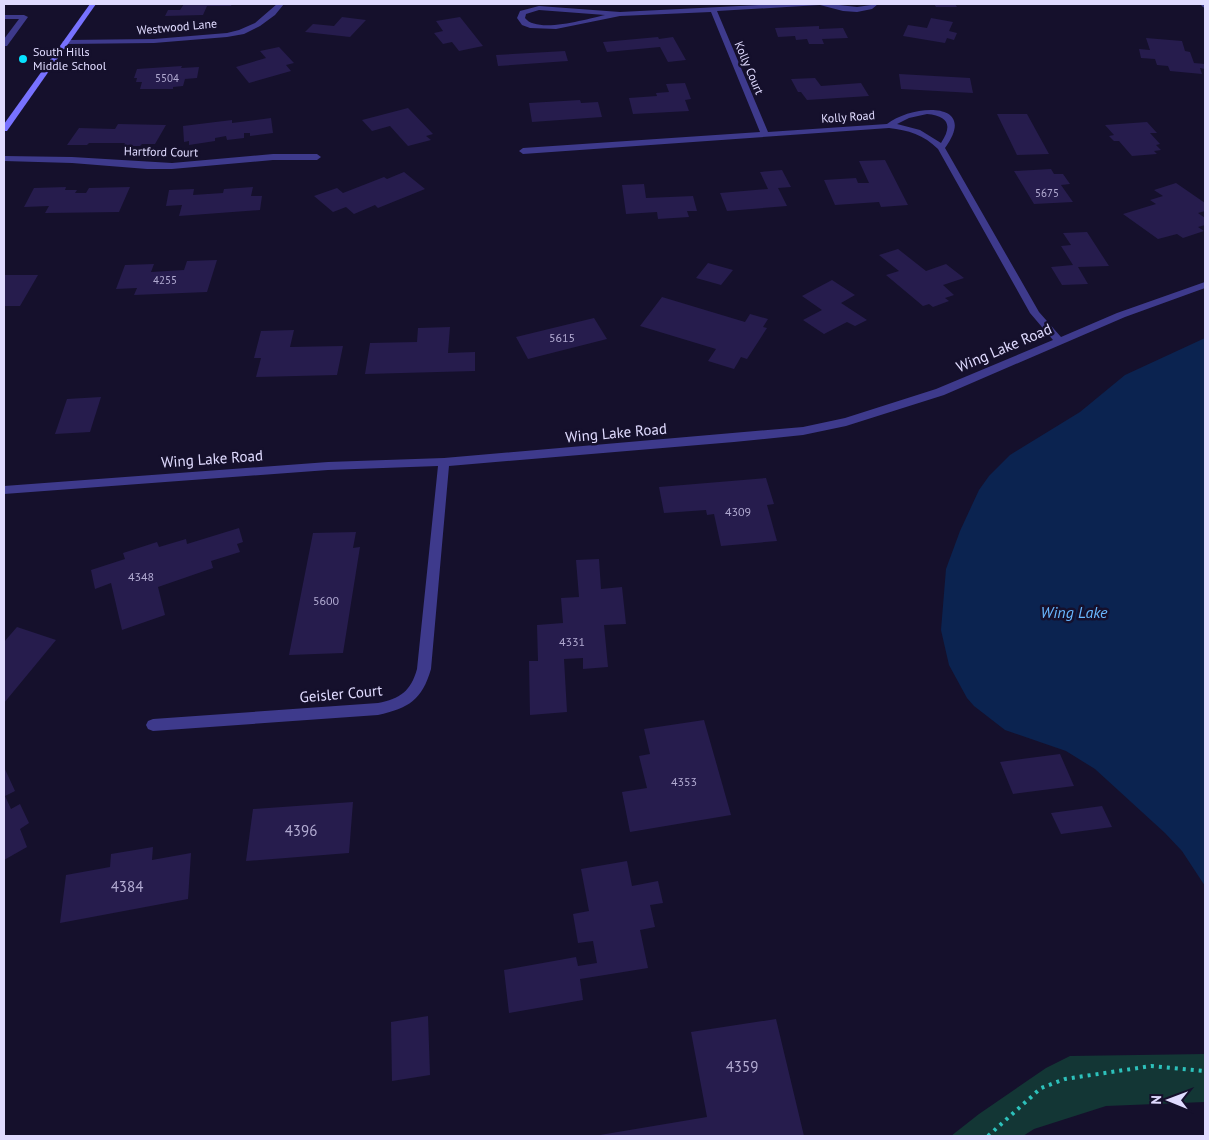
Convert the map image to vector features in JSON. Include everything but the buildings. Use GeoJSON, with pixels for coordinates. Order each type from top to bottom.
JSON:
{"type":"FeatureCollection","features":[{"type":"Feature","properties":{"kind":"street"},"geometry":{"type":"LineString","coordinates":[[4,129],[93,4]]}},
{"type":"Feature","properties":{"kind":"street","name":"Westwood Lane"},"geometry":{"type":"LineString","coordinates":[[66,42],[150,42],[210,37],[241,32],[268,18],[280,4]]}},
{"type":"Feature","properties":{"kind":"street"},"geometry":{"type":"LineString","coordinates":[[620,14],[556,28],[533,26],[525,23],[521,18],[523,13],[538,8],[620,14],[817,4]]}},
{"type":"Feature","properties":{"kind":"street"},"geometry":{"type":"LineString","coordinates":[[823,4],[856,9],[870,7],[875,4]]}},
{"type":"Feature","properties":{"kind":"street","name":"Kolly Court"},"geometry":{"type":"LineString","coordinates":[[713,9],[764,135]]}},
{"type":"Feature","properties":{"kind":"street"},"geometry":{"type":"LineString","coordinates":[[4,17],[24,17],[5,40]]}},
{"type":"Feature","properties":{"kind":"street"},"geometry":{"type":"LineString","coordinates":[[889,126],[908,115],[920,112],[945,114],[950,119],[953,127],[951,135],[941,148]]}},
{"type":"Feature","properties":{"kind":"street","name":"Kolly Road"},"geometry":{"type":"LineString","coordinates":[[524,151],[889,126],[901,127],[921,133],[936,142],[941,148],[1035,313],[1059,341]]}},
{"type":"Feature","properties":{"kind":"street","name":"Hartford Court"},"geometry":{"type":"LineString","coordinates":[[4,159],[72,160],[172,166],[273,157],[318,156]]}},
{"type":"Feature","properties":{"kind":"street","name":"Wing Lake Road"},"geometry":{"type":"LineString","coordinates":[[4,490],[328,466],[444,462],[803,431],[846,422],[940,392],[1121,315],[1205,285]]}},
{"type":"Feature","properties":{"kind":"street","name":"Geisler Court"},"geometry":{"type":"LineString","coordinates":[[152,725],[378,709],[395,706],[410,698],[420,685],[424,669],[444,462]]}},
{"type":"Feature","properties":{"kind":"path"},"geometry":{"type":"LineString","coordinates":[[988,1136],[1041,1088],[1065,1079],[1151,1066],[1205,1071]]}},
{"type":"Feature","properties":{"kind":"green space"},"geometry":{"type":"Polygon","coordinates":[[[1205,1054],[1205,1102],[1106,1106],[1034,1129],[1023,1136],[951,1136],[979,1114],[1046,1068],[1070,1056],[1205,1054]]]}},
{"type":"Feature","properties":{"kind":"water","name":"Wing Lake"},"geometry":{"type":"Polygon","coordinates":[[[1205,338],[1205,886],[1182,851],[1095,769],[1066,751],[1005,730],[974,706],[967,698],[949,665],[941,630],[946,569],[960,531],[979,490],[989,476],[1010,455],[1080,412],[1125,375],[1205,338]]]}},
{"type":"Feature","properties":{"kind":"place","name":"South Hills Middle School"},"geometry":{"type":"Point","coordinates":[23,59]}}]}
